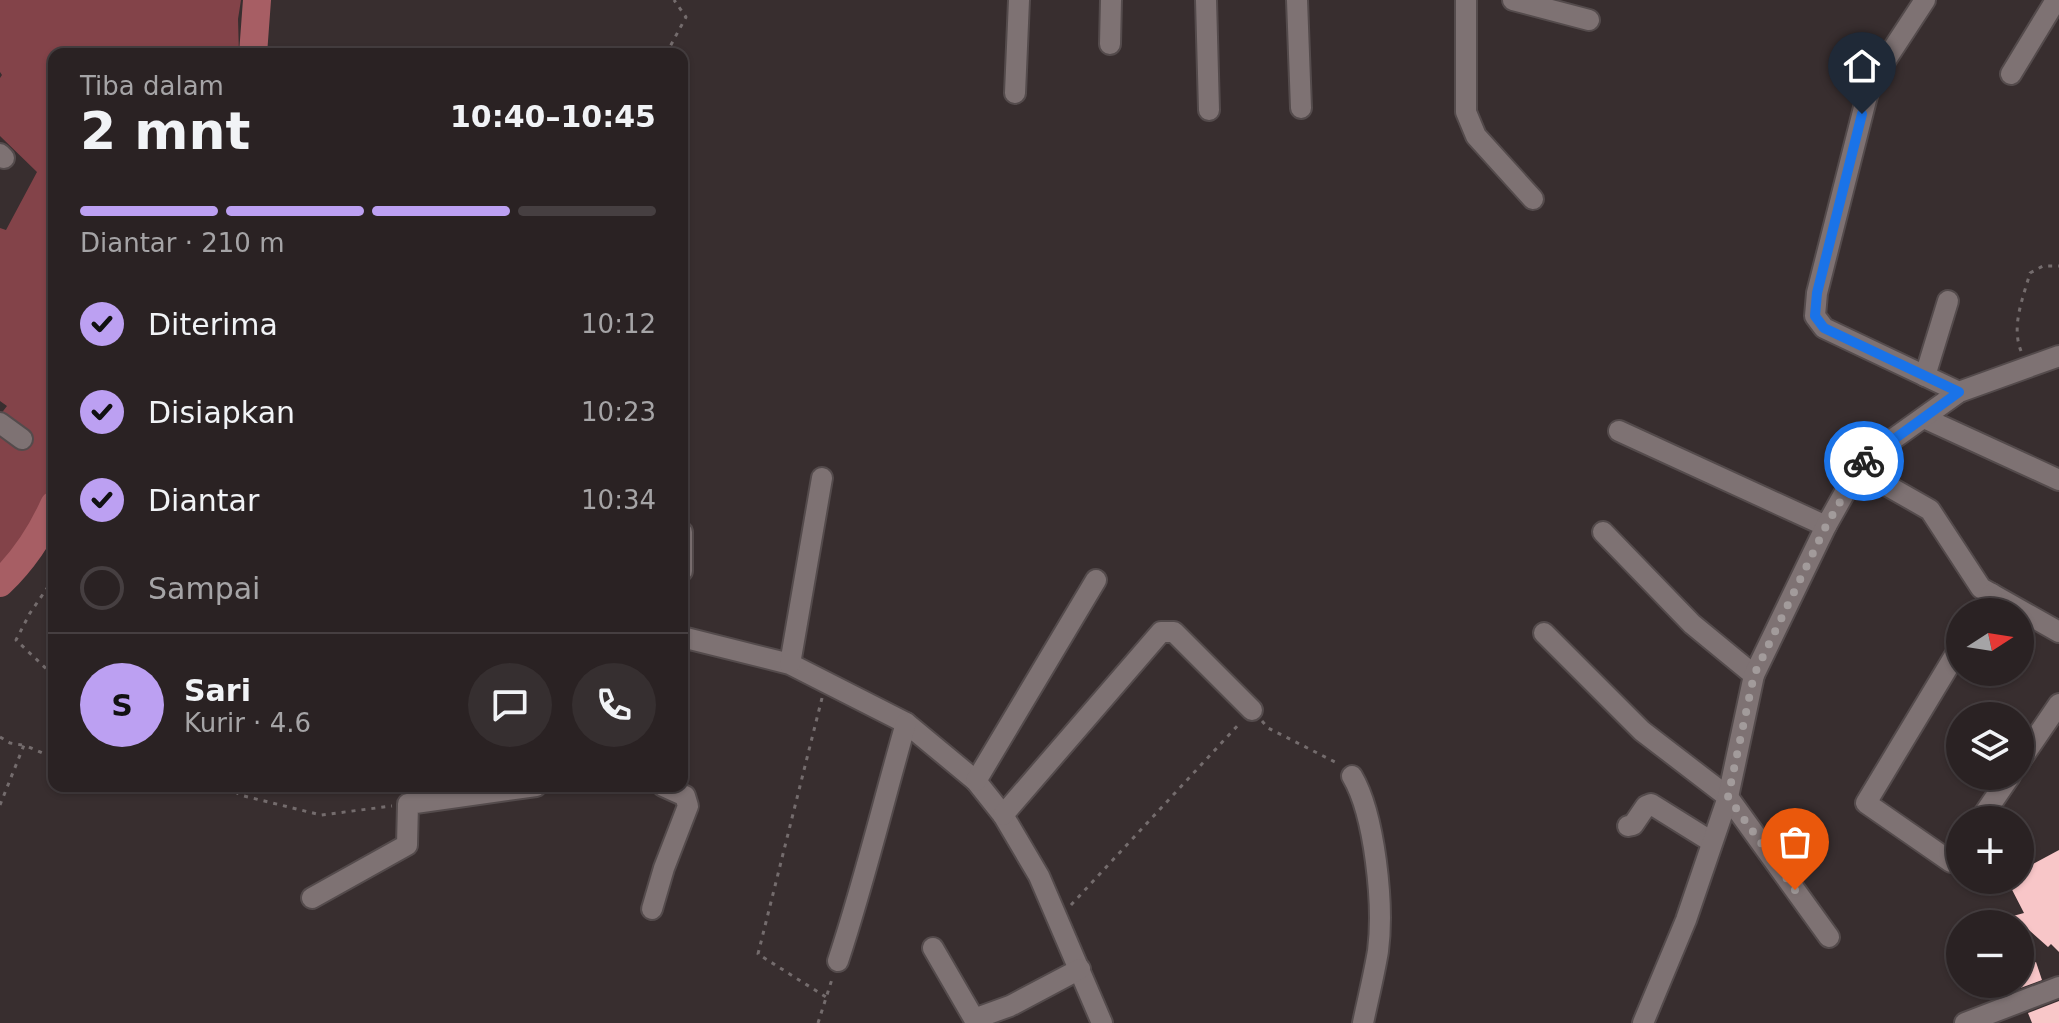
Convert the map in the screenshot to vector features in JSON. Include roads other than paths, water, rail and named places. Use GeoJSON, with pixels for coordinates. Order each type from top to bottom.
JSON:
{"type":"FeatureCollection","features":[{"type":"Feature","properties":{"kind":"street"},"geometry":{"type":"LineString","coordinates":[[1015,93],[1019,0]]}},
{"type":"Feature","properties":{"kind":"street"},"geometry":{"type":"LineString","coordinates":[[1110,44],[1111,0]]}},
{"type":"Feature","properties":{"kind":"street"},"geometry":{"type":"LineString","coordinates":[[1206,0],[1209,110]]}},
{"type":"Feature","properties":{"kind":"street"},"geometry":{"type":"LineString","coordinates":[[1297,0],[1301,108]]}},
{"type":"Feature","properties":{"kind":"street"},"geometry":{"type":"LineString","coordinates":[[1466,0],[1466,112],[1476,136],[1533,199]]}},
{"type":"Feature","properties":{"kind":"street"},"geometry":{"type":"LineString","coordinates":[[1513,0],[1589,20]]}},
{"type":"Feature","properties":{"kind":"street"},"geometry":{"type":"LineString","coordinates":[[1925,0],[1870,84],[1814,309],[1824,328],[1959,392]]}},
{"type":"Feature","properties":{"kind":"street"},"geometry":{"type":"LineString","coordinates":[[2011,74],[2056,0]]}},
{"type":"Feature","properties":{"kind":"street"},"geometry":{"type":"LineString","coordinates":[[1925,376],[1948,301]]}},
{"type":"Feature","properties":{"kind":"street"},"geometry":{"type":"LineString","coordinates":[[1643,1023],[1686,920],[1728,797],[1754,675],[1826,526],[1858,469],[1868,457],[1959,392],[2059,356]]}},
{"type":"Feature","properties":{"kind":"street"},"geometry":{"type":"LineString","coordinates":[[1924,418],[2059,480]]}},
{"type":"Feature","properties":{"kind":"street"},"geometry":{"type":"LineString","coordinates":[[0,423],[22,439]]}},
{"type":"Feature","properties":{"kind":"street"},"geometry":{"type":"LineString","coordinates":[[1619,431],[1826,526]]}},
{"type":"Feature","properties":{"kind":"street"},"geometry":{"type":"LineString","coordinates":[[1858,469],[1930,510],[1981,588],[2059,632]]}},
{"type":"Feature","properties":{"kind":"street"},"geometry":{"type":"LineString","coordinates":[[790,664],[822,478]]}},
{"type":"Feature","properties":{"kind":"street"},"geometry":{"type":"LineString","coordinates":[[1603,532],[1692,624],[1754,675]]}},
{"type":"Feature","properties":{"kind":"street"},"geometry":{"type":"LineString","coordinates":[[976,781],[1096,580]]}},
{"type":"Feature","properties":{"kind":"street"},"geometry":{"type":"LineString","coordinates":[[1990,598],[1992,594]]}},
{"type":"Feature","properties":{"kind":"street"},"geometry":{"type":"LineString","coordinates":[[1003,815],[1161,632],[1174,632],[1252,710]]}},
{"type":"Feature","properties":{"kind":"street"},"geometry":{"type":"LineString","coordinates":[[1544,633],[1642,731],[1728,797],[1829,937]]}},
{"type":"Feature","properties":{"kind":"street"},"geometry":{"type":"LineString","coordinates":[[688,638],[790,664],[906,723],[976,781],[1003,815],[1039,876],[1102,1023]]}},
{"type":"Feature","properties":{"kind":"street"},"geometry":{"type":"LineString","coordinates":[[1946,670],[1866,803],[1946,859]]}},
{"type":"Feature","properties":{"kind":"street"},"geometry":{"type":"LineString","coordinates":[[2034,741],[2059,704]]}},
{"type":"Feature","properties":{"kind":"street"},"geometry":{"type":"LineString","coordinates":[[838,961],[863,889],[880,811],[906,723]]}},
{"type":"Feature","properties":{"kind":"street"},"geometry":{"type":"LineString","coordinates":[[1352,776],[1367,811],[1378,890],[1378,948],[1363,1023]]}},
{"type":"Feature","properties":{"kind":"street"},"geometry":{"type":"LineString","coordinates":[[652,909],[688,806],[685,796],[676,792]]}},
{"type":"Feature","properties":{"kind":"street"},"geometry":{"type":"LineString","coordinates":[[312,898],[407,845],[408,804],[432,793]]}},
{"type":"Feature","properties":{"kind":"street"},"geometry":{"type":"LineString","coordinates":[[1628,826],[1633,825],[1646,806],[1651,804],[1712,842]]}},
{"type":"Feature","properties":{"kind":"street"},"geometry":{"type":"LineString","coordinates":[[933,948],[973,1017],[977,1018],[1010,1006],[1080,969]]}},
{"type":"Feature","properties":{"kind":"street"},"geometry":{"type":"LineString","coordinates":[[1965,1023],[2059,987]]}},
{"type":"Feature","properties":{"kind":"waterway"},"geometry":{"type":"LineString","coordinates":[[253,48],[257,0]]}},
{"type":"Feature","properties":{"kind":"waterway"},"geometry":{"type":"LineString","coordinates":[[0,583],[31,547],[48,516]]}}]}
